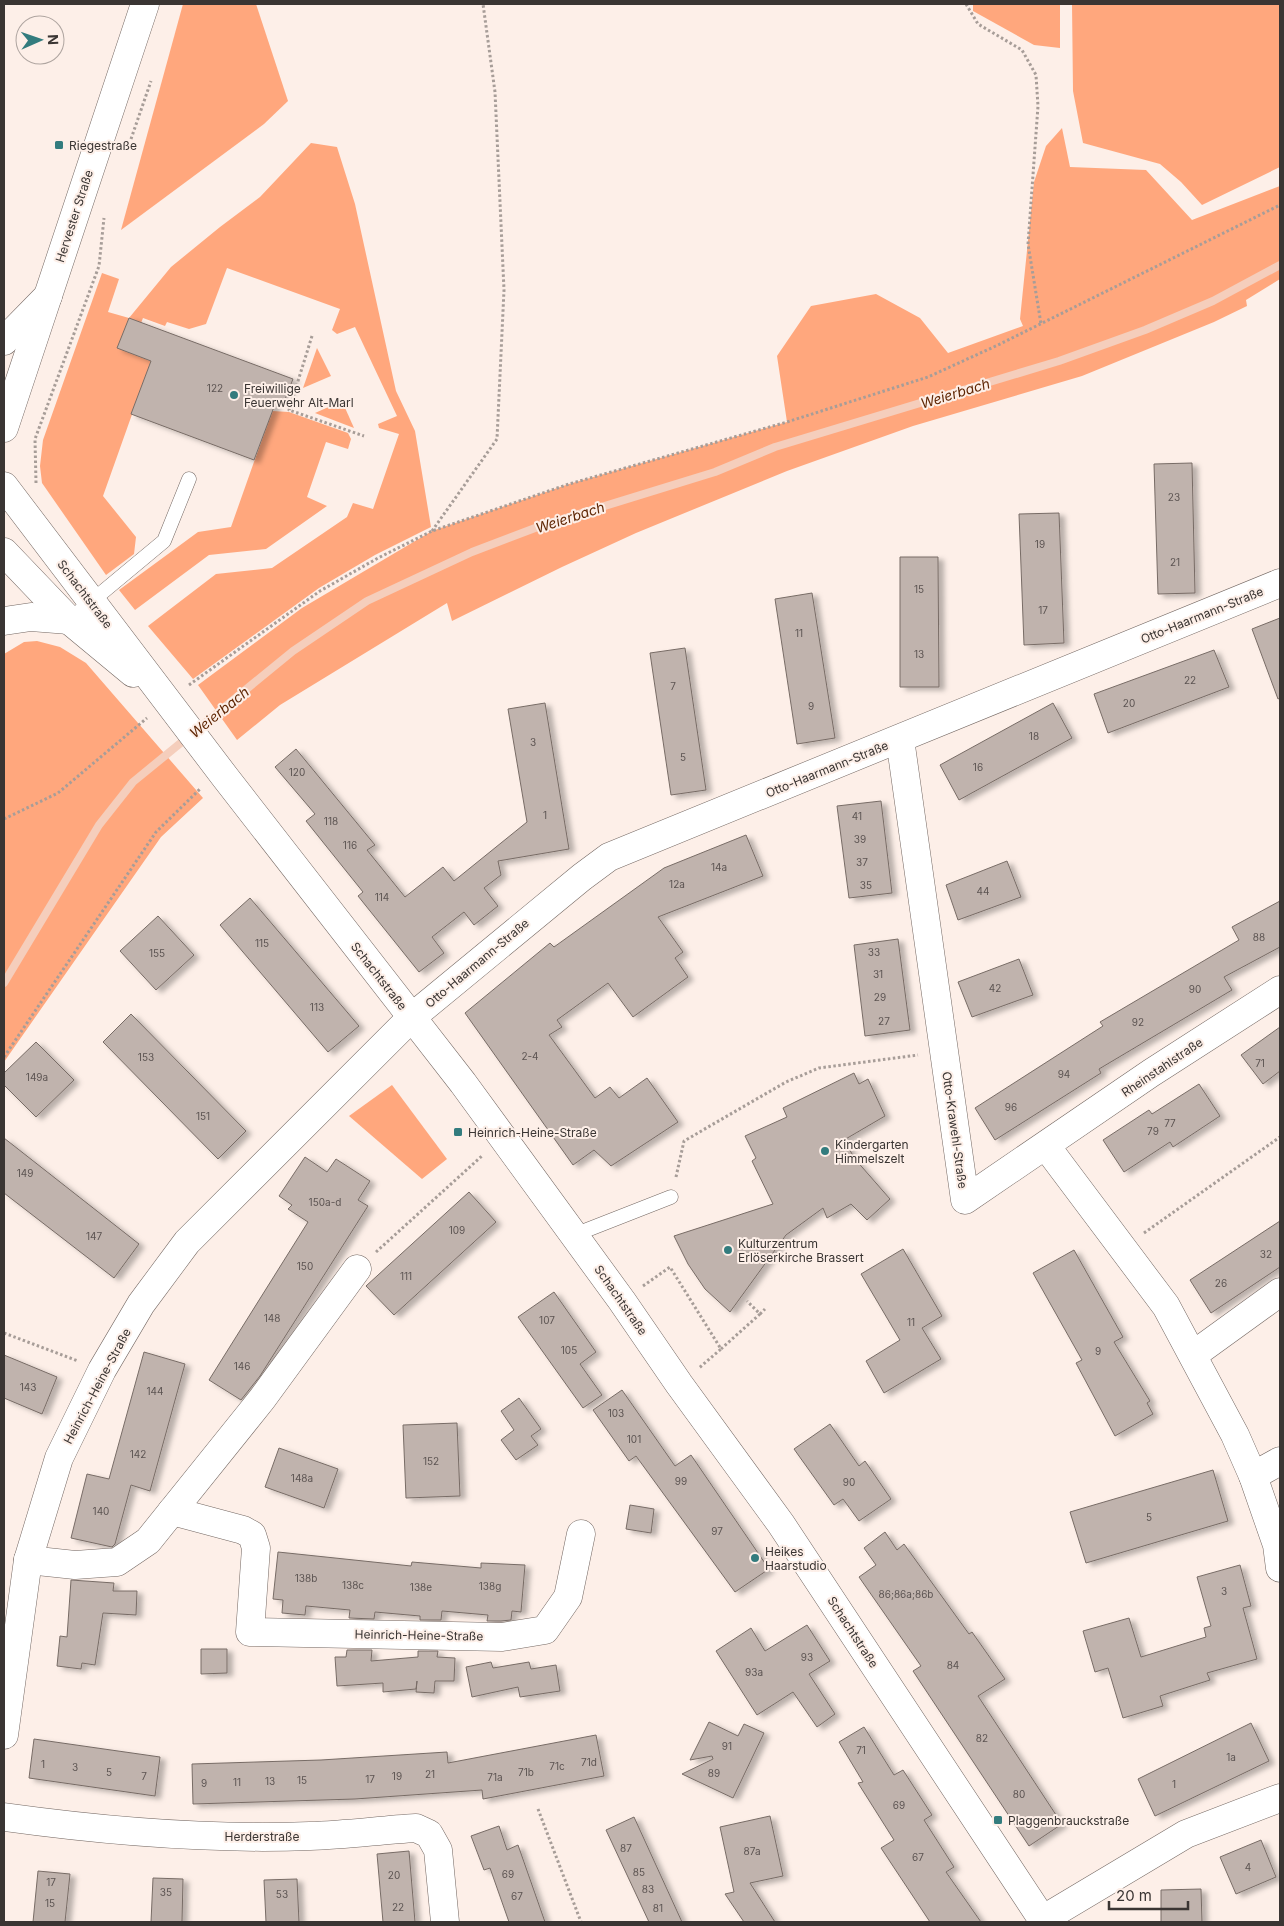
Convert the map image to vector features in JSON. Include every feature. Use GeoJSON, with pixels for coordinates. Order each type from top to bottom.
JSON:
{"type":"FeatureCollection","features":[{"type":"Feature","properties":{"kind":"street","name":"Hervester Straße"},"geometry":{"type":"LineString","coordinates":[[4,428],[145,4]]}},
{"type":"Feature","properties":{"kind":"street"},"geometry":{"type":"LineString","coordinates":[[4,341],[48,296]]}},
{"type":"Feature","properties":{"kind":"street","name":"Schachtstraße"},"geometry":{"type":"LineString","coordinates":[[4,486],[172,709],[412,1017],[622,1301],[679,1384],[781,1524],[1043,1921]]}},
{"type":"Feature","properties":{"kind":"street","name":"Schachtstraße"},"geometry":{"type":"LineString","coordinates":[[4,552],[69,620],[172,709]]}},
{"type":"Feature","properties":{"kind":"street","name":"Otto-Haarmann-Straße"},"geometry":{"type":"LineString","coordinates":[[412,1017],[582,877],[610,857],[1280,583]]}},
{"type":"Feature","properties":{"kind":"street"},"geometry":{"type":"LineString","coordinates":[[4,621],[31,617],[69,620]]}},
{"type":"Feature","properties":{"kind":"street","name":"Otto-Krawehl-Straße"},"geometry":{"type":"LineString","coordinates":[[900,739],[965,1200],[1046,1146]]}},
{"type":"Feature","properties":{"kind":"street","name":"Rheinstahlstraße"},"geometry":{"type":"LineString","coordinates":[[1046,1146],[1151,1073],[1280,990]]}},
{"type":"Feature","properties":{"kind":"street","name":"Heinrich-Heine-Straße"},"geometry":{"type":"LineString","coordinates":[[4,1735],[28,1560],[59,1458],[102,1370],[142,1304],[187,1242],[412,1017]]}},
{"type":"Feature","properties":{"kind":"street"},"geometry":{"type":"LineString","coordinates":[[1046,1146],[1166,1306],[1235,1435],[1253,1476],[1277,1546],[1280,1568]]}},
{"type":"Feature","properties":{"kind":"street"},"geometry":{"type":"LineString","coordinates":[[28,1560],[75,1565],[117,1562],[148,1541],[262,1399],[357,1269]]}},
{"type":"Feature","properties":{"kind":"street"},"geometry":{"type":"LineString","coordinates":[[1193,1355],[1280,1292]]}},
{"type":"Feature","properties":{"kind":"street"},"geometry":{"type":"LineString","coordinates":[[1253,1476],[1280,1461]]}},
{"type":"Feature","properties":{"kind":"street","name":"Heinrich-Heine-Straße"},"geometry":{"type":"LineString","coordinates":[[172,1511],[243,1530],[252,1535],[256,1548],[250,1632],[502,1637],[545,1630],[568,1597],[581,1534]]}},
{"type":"Feature","properties":{"kind":"street"},"geometry":{"type":"LineString","coordinates":[[1043,1921],[1186,1834],[1280,1798]]}},
{"type":"Feature","properties":{"kind":"street","name":"Herderstraße"},"geometry":{"type":"LineString","coordinates":[[4,1817],[89,1829],[198,1836],[311,1836],[416,1828],[429,1834],[438,1850],[445,1922]]}},
{"type":"Feature","properties":{"kind":"lane"},"geometry":{"type":"LineString","coordinates":[[69,620],[164,541],[189,479]]}},
{"type":"Feature","properties":{"kind":"lane"},"geometry":{"type":"LineString","coordinates":[[574,1235],[671,1197]]}},
{"type":"Feature","properties":{"kind":"path"},"geometry":{"type":"LineString","coordinates":[[432,531],[497,439],[504,290],[495,92],[483,4]]}},
{"type":"Feature","properties":{"kind":"path"},"geometry":{"type":"LineString","coordinates":[[966,4],[978,24],[1022,50],[1036,75],[1038,106],[1028,244],[1041,324]]}},
{"type":"Feature","properties":{"kind":"path"},"geometry":{"type":"LineString","coordinates":[[130,141],[151,80]]}},
{"type":"Feature","properties":{"kind":"path"},"geometry":{"type":"LineString","coordinates":[[4,819],[58,793],[172,709],[320,591],[378,558],[432,531],[569,484],[787,422],[928,377],[1041,324],[1280,205]]}},
{"type":"Feature","properties":{"kind":"path"},"geometry":{"type":"LineString","coordinates":[[36,487],[35,439],[99,266],[105,213]]}},
{"type":"Feature","properties":{"kind":"path"},"geometry":{"type":"LineString","coordinates":[[312,336],[289,410],[364,436]]}},
{"type":"Feature","properties":{"kind":"path"},"geometry":{"type":"LineString","coordinates":[[4,1057],[156,832],[217,766]]}},
{"type":"Feature","properties":{"kind":"path"},"geometry":{"type":"LineString","coordinates":[[671,1197],[684,1141],[786,1082],[819,1068],[944,1052]]}},
{"type":"Feature","properties":{"kind":"path"},"geometry":{"type":"LineString","coordinates":[[1123,1248],[1280,1137]]}},
{"type":"Feature","properties":{"kind":"path"},"geometry":{"type":"LineString","coordinates":[[357,1269],[502,1138]]}},
{"type":"Feature","properties":{"kind":"path"},"geometry":{"type":"LineString","coordinates":[[622,1301],[670,1267],[721,1349]]}},
{"type":"Feature","properties":{"kind":"path"},"geometry":{"type":"LineString","coordinates":[[747,1301],[760,1314]]}},
{"type":"Feature","properties":{"kind":"path"},"geometry":{"type":"LineString","coordinates":[[679,1384],[765,1309]]}},
{"type":"Feature","properties":{"kind":"path"},"geometry":{"type":"LineString","coordinates":[[4,1333],[102,1370]]}},
{"type":"Feature","properties":{"kind":"path"},"geometry":{"type":"LineString","coordinates":[[538,1809],[581,1922]]}},
{"type":"Feature","properties":{"kind":"shaded area"},"geometry":{"type":"Polygon","coordinates":[[[183,4],[256,4],[288,101],[264,124],[121,230],[183,4]]]}},
{"type":"Feature","properties":{"kind":"shaded area"},"geometry":{"type":"Polygon","coordinates":[[[973,4],[1060,4],[1060,48],[1034,45],[973,11],[973,4]]]}},
{"type":"Feature","properties":{"kind":"shaded area"},"geometry":{"type":"Polygon","coordinates":[[[1072,4],[1280,4],[1280,167],[1202,205],[1181,182],[1160,164],[1083,143],[1073,91],[1072,4]]]}},
{"type":"Feature","properties":{"kind":"shaded area"},"geometry":{"type":"Polygon","coordinates":[[[1062,128],[1070,167],[1146,170],[1192,220],[1280,186],[1280,279],[1246,300],[1247,306],[1214,322],[1082,376],[913,426],[787,471],[636,533],[452,621],[447,603],[280,705],[237,740],[198,685],[302,608],[432,531],[569,484],[787,422],[777,356],[811,306],[876,294],[920,318],[948,353],[1023,326],[1020,319],[1034,182],[1046,146],[1062,128]]]}},
{"type":"Feature","properties":{"kind":"shaded area"},"geometry":{"type":"Polygon","coordinates":[[[311,143],[337,147],[355,204],[396,391],[415,431],[431,527],[375,555],[319,588],[193,679],[148,626],[216,574],[272,568],[347,517],[353,503],[373,509],[399,434],[379,428],[378,424],[397,416],[355,327],[337,334],[332,330],[340,309],[227,268],[206,324],[189,329],[167,322],[165,326],[143,318],[141,323],[129,318],[171,267],[260,197],[311,143]]]}},
{"type":"Feature","properties":{"kind":"shaded area"},"geometry":{"type":"Polygon","coordinates":[[[102,273],[119,279],[108,312],[129,318],[118,348],[151,361],[103,496],[136,537],[134,554],[106,575],[42,483],[40,466],[43,440],[102,273]]]}},
{"type":"Feature","properties":{"kind":"shaded area"},"geometry":{"type":"Polygon","coordinates":[[[317,348],[331,376],[303,388],[317,348]]]}},
{"type":"Feature","properties":{"kind":"shaded area"},"geometry":{"type":"Polygon","coordinates":[[[342,401],[354,428],[315,413],[342,401]]]}},
{"type":"Feature","properties":{"kind":"shaded area"},"geometry":{"type":"Polygon","coordinates":[[[272,411],[289,412],[348,433],[351,439],[348,449],[326,442],[307,497],[327,506],[266,549],[209,555],[135,610],[119,590],[198,532],[231,527],[272,411]]]}},
{"type":"Feature","properties":{"kind":"shaded area"},"geometry":{"type":"Polygon","coordinates":[[[37,641],[60,647],[86,663],[203,798],[161,837],[4,1062],[4,654],[24,642],[37,641]]]}},
{"type":"Feature","properties":{"kind":"shaded area"},"geometry":{"type":"Polygon","coordinates":[[[392,1085],[447,1159],[422,1179],[349,1116],[392,1085]]]}},
{"type":"Feature","properties":{"kind":"building"},"geometry":{"type":"Polygon","coordinates":[[[129,318],[293,379],[284,402],[277,399],[254,460],[131,414],[151,361],[117,348],[129,318]]]}},
{"type":"Feature","properties":{"kind":"building"},"geometry":{"type":"Polygon","coordinates":[[[1192,463],[1195,593],[1158,594],[1154,464],[1192,463]]]}},
{"type":"Feature","properties":{"kind":"building"},"geometry":{"type":"Polygon","coordinates":[[[1059,513],[1064,643],[1024,645],[1019,514],[1059,513]]]}},
{"type":"Feature","properties":{"kind":"building"},"geometry":{"type":"Polygon","coordinates":[[[900,557],[938,557],[939,687],[900,687],[900,557]]]}},
{"type":"Feature","properties":{"kind":"building"},"geometry":{"type":"Polygon","coordinates":[[[812,593],[835,738],[797,744],[775,599],[812,593]]]}},
{"type":"Feature","properties":{"kind":"building"},"geometry":{"type":"Polygon","coordinates":[[[1280,618],[1280,698],[1278,699],[1252,629],[1280,618]]]}},
{"type":"Feature","properties":{"kind":"building"},"geometry":{"type":"Polygon","coordinates":[[[685,648],[706,790],[671,795],[650,653],[685,648]]]}},
{"type":"Feature","properties":{"kind":"building"},"geometry":{"type":"Polygon","coordinates":[[[1214,650],[1229,687],[1108,733],[1094,694],[1214,650]]]}},
{"type":"Feature","properties":{"kind":"building"},"geometry":{"type":"Polygon","coordinates":[[[545,703],[569,849],[498,861],[501,875],[484,888],[498,906],[474,925],[464,912],[432,937],[444,953],[419,972],[358,896],[363,892],[306,821],[315,814],[275,767],[296,749],[375,845],[367,850],[405,897],[443,867],[454,881],[527,822],[508,709],[545,703]]]}},
{"type":"Feature","properties":{"kind":"building"},"geometry":{"type":"Polygon","coordinates":[[[1053,703],[1072,738],[959,800],[940,765],[1053,703]]]}},
{"type":"Feature","properties":{"kind":"building"},"geometry":{"type":"Polygon","coordinates":[[[881,801],[892,893],[849,898],[837,806],[881,801]]]}},
{"type":"Feature","properties":{"kind":"building"},"geometry":{"type":"Polygon","coordinates":[[[746,835],[763,876],[658,917],[683,952],[675,958],[688,977],[633,1017],[608,983],[557,1020],[562,1027],[549,1035],[595,1098],[610,1087],[619,1098],[647,1078],[678,1122],[611,1166],[594,1150],[573,1165],[465,1013],[550,943],[554,947],[664,868],[746,835]]]}},
{"type":"Feature","properties":{"kind":"building"},"geometry":{"type":"Polygon","coordinates":[[[1007,861],[1021,897],[958,920],[946,885],[1007,861]]]}},
{"type":"Feature","properties":{"kind":"building"},"geometry":{"type":"Polygon","coordinates":[[[250,898],[359,1026],[328,1052],[220,925],[250,898]]]}},
{"type":"Feature","properties":{"kind":"building"},"geometry":{"type":"Polygon","coordinates":[[[1280,901],[1280,947],[1224,977],[1232,990],[1099,1069],[1101,1073],[995,1140],[975,1108],[1103,1026],[1100,1022],[1239,940],[1232,927],[1280,901]]]}},
{"type":"Feature","properties":{"kind":"building"},"geometry":{"type":"Polygon","coordinates":[[[158,916],[194,955],[156,990],[120,951],[158,916]]]}},
{"type":"Feature","properties":{"kind":"building"},"geometry":{"type":"Polygon","coordinates":[[[898,939],[910,1030],[865,1036],[854,945],[898,939]]]}},
{"type":"Feature","properties":{"kind":"building"},"geometry":{"type":"Polygon","coordinates":[[[1019,959],[1033,995],[972,1017],[958,982],[1019,959]]]}},
{"type":"Feature","properties":{"kind":"building"},"geometry":{"type":"Polygon","coordinates":[[[131,1014],[246,1131],[218,1159],[103,1042],[131,1014]]]}},
{"type":"Feature","properties":{"kind":"building"},"geometry":{"type":"Polygon","coordinates":[[[1280,1027],[1280,1071],[1263,1084],[1241,1055],[1280,1027]]]}},
{"type":"Feature","properties":{"kind":"building"},"geometry":{"type":"Polygon","coordinates":[[[36,1042],[74,1080],[36,1117],[4,1085],[4,1073],[36,1042]]]}},
{"type":"Feature","properties":{"kind":"building"},"geometry":{"type":"Polygon","coordinates":[[[854,1073],[859,1084],[868,1079],[885,1116],[844,1140],[855,1159],[890,1199],[867,1220],[851,1204],[827,1218],[823,1208],[786,1235],[730,1312],[705,1289],[688,1264],[674,1236],[773,1204],[752,1161],[756,1158],[745,1136],[787,1117],[783,1108],[854,1073]]]}},
{"type":"Feature","properties":{"kind":"building"},"geometry":{"type":"Polygon","coordinates":[[[1199,1084],[1220,1116],[1173,1147],[1170,1142],[1124,1172],[1103,1140],[1149,1110],[1152,1114],[1199,1084]]]}},
{"type":"Feature","properties":{"kind":"building"},"geometry":{"type":"Polygon","coordinates":[[[4,1138],[139,1244],[114,1278],[4,1193],[4,1138]]]}},
{"type":"Feature","properties":{"kind":"building"},"geometry":{"type":"Polygon","coordinates":[[[305,1157],[327,1172],[336,1159],[370,1181],[358,1200],[368,1206],[260,1376],[241,1400],[209,1380],[308,1222],[288,1209],[292,1205],[279,1196],[305,1157]]]}},
{"type":"Feature","properties":{"kind":"building"},"geometry":{"type":"Polygon","coordinates":[[[469,1192],[496,1222],[394,1315],[366,1286],[469,1192]]]}},
{"type":"Feature","properties":{"kind":"building"},"geometry":{"type":"Polygon","coordinates":[[[1280,1221],[1280,1267],[1211,1313],[1190,1280],[1280,1221]]]}},
{"type":"Feature","properties":{"kind":"building"},"geometry":{"type":"Polygon","coordinates":[[[903,1249],[942,1316],[922,1328],[941,1359],[884,1393],[866,1361],[900,1340],[861,1274],[903,1249]]]}},
{"type":"Feature","properties":{"kind":"building"},"geometry":{"type":"Polygon","coordinates":[[[1074,1250],[1123,1337],[1114,1342],[1150,1401],[1147,1403],[1153,1414],[1115,1436],[1076,1363],[1082,1360],[1033,1273],[1074,1250]]]}},
{"type":"Feature","properties":{"kind":"building"},"geometry":{"type":"Polygon","coordinates":[[[554,1292],[596,1352],[580,1364],[602,1395],[583,1408],[518,1317],[554,1292]]]}},
{"type":"Feature","properties":{"kind":"building"},"geometry":{"type":"Polygon","coordinates":[[[144,1352],[185,1364],[150,1491],[131,1485],[115,1544],[112,1547],[71,1538],[87,1474],[109,1479],[144,1352]]]}},
{"type":"Feature","properties":{"kind":"building"},"geometry":{"type":"Polygon","coordinates":[[[4,1355],[57,1377],[42,1414],[4,1398],[4,1355]]]}},
{"type":"Feature","properties":{"kind":"building"},"geometry":{"type":"Polygon","coordinates":[[[622,1390],[675,1466],[691,1455],[769,1569],[735,1592],[636,1456],[629,1461],[593,1410],[622,1390]]]}},
{"type":"Feature","properties":{"kind":"building"},"geometry":{"type":"Polygon","coordinates":[[[519,1398],[541,1429],[531,1436],[538,1445],[516,1460],[501,1440],[514,1430],[501,1411],[519,1398]]]}},
{"type":"Feature","properties":{"kind":"building"},"geometry":{"type":"Polygon","coordinates":[[[457,1423],[460,1496],[406,1498],[403,1425],[457,1423]]]}},
{"type":"Feature","properties":{"kind":"building"},"geometry":{"type":"Polygon","coordinates":[[[830,1424],[859,1466],[865,1461],[891,1499],[859,1521],[843,1499],[834,1505],[794,1449],[830,1424]]]}},
{"type":"Feature","properties":{"kind":"building"},"geometry":{"type":"Polygon","coordinates":[[[279,1448],[338,1469],[324,1508],[265,1487],[279,1448]]]}},
{"type":"Feature","properties":{"kind":"building"},"geometry":{"type":"Polygon","coordinates":[[[1213,1470],[1228,1521],[1086,1563],[1070,1512],[1213,1470]]]}},
{"type":"Feature","properties":{"kind":"building"},"geometry":{"type":"Polygon","coordinates":[[[630,1505],[654,1509],[651,1533],[626,1529],[630,1505]]]}},
{"type":"Feature","properties":{"kind":"building"},"geometry":{"type":"Polygon","coordinates":[[[885,1532],[897,1550],[904,1544],[969,1634],[972,1632],[1005,1679],[978,1696],[1062,1824],[1029,1846],[913,1671],[921,1666],[859,1577],[876,1565],[864,1548],[885,1532]]]}},
{"type":"Feature","properties":{"kind":"building"},"geometry":{"type":"Polygon","coordinates":[[[278,1552],[411,1566],[412,1562],[481,1568],[481,1563],[525,1565],[521,1612],[512,1611],[511,1620],[501,1621],[487,1621],[488,1615],[442,1611],[441,1620],[420,1620],[420,1616],[375,1612],[374,1619],[349,1618],[350,1610],[306,1606],[305,1615],[282,1613],[283,1600],[273,1599],[278,1552]]]}},
{"type":"Feature","properties":{"kind":"building"},"geometry":{"type":"Polygon","coordinates":[[[1240,1565],[1251,1606],[1243,1608],[1257,1659],[1207,1673],[1210,1680],[1160,1696],[1163,1706],[1123,1718],[1108,1668],[1095,1672],[1083,1631],[1129,1618],[1141,1657],[1206,1637],[1204,1628],[1211,1626],[1197,1577],[1240,1565]]]}},
{"type":"Feature","properties":{"kind":"building"},"geometry":{"type":"Polygon","coordinates":[[[71,1580],[114,1583],[113,1591],[137,1591],[136,1615],[103,1613],[95,1665],[82,1663],[81,1669],[57,1666],[60,1636],[67,1637],[71,1580]]]}},
{"type":"Feature","properties":{"kind":"building"},"geometry":{"type":"Polygon","coordinates":[[[807,1625],[830,1661],[809,1674],[835,1714],[817,1727],[793,1692],[757,1715],[716,1651],[751,1628],[765,1651],[807,1625]]]}},
{"type":"Feature","properties":{"kind":"building"},"geometry":{"type":"Polygon","coordinates":[[[201,1649],[227,1649],[227,1673],[201,1674],[201,1649]]]}},
{"type":"Feature","properties":{"kind":"building"},"geometry":{"type":"Polygon","coordinates":[[[347,1650],[372,1650],[371,1661],[418,1657],[418,1651],[438,1651],[437,1657],[455,1658],[454,1681],[435,1681],[434,1693],[416,1692],[417,1681],[416,1689],[383,1692],[383,1683],[337,1686],[335,1657],[346,1657],[347,1650]]]}},
{"type":"Feature","properties":{"kind":"building"},"geometry":{"type":"Polygon","coordinates":[[[491,1662],[493,1668],[529,1662],[531,1669],[556,1665],[560,1691],[520,1697],[518,1687],[472,1697],[466,1667],[491,1662]]]}},
{"type":"Feature","properties":{"kind":"building"},"geometry":{"type":"Polygon","coordinates":[[[709,1722],[738,1736],[744,1724],[764,1733],[733,1798],[682,1774],[713,1759],[712,1756],[690,1760],[709,1722]]]}},
{"type":"Feature","properties":{"kind":"building"},"geometry":{"type":"Polygon","coordinates":[[[1251,1723],[1269,1761],[1155,1816],[1138,1779],[1251,1723]]]}},
{"type":"Feature","properties":{"kind":"building"},"geometry":{"type":"Polygon","coordinates":[[[864,1727],[894,1775],[903,1770],[932,1815],[924,1820],[954,1867],[946,1872],[981,1922],[930,1922],[881,1848],[894,1840],[858,1783],[863,1782],[839,1742],[864,1727]]]}},
{"type":"Feature","properties":{"kind":"building"},"geometry":{"type":"Polygon","coordinates":[[[596,1735],[604,1776],[483,1799],[482,1790],[355,1799],[193,1804],[192,1764],[321,1760],[447,1752],[448,1763],[596,1735]]]}},
{"type":"Feature","properties":{"kind":"building"},"geometry":{"type":"Polygon","coordinates":[[[34,1739],[160,1757],[155,1796],[29,1778],[34,1739]]]}},
{"type":"Feature","properties":{"kind":"building"},"geometry":{"type":"Polygon","coordinates":[[[770,1816],[783,1876],[750,1883],[775,1922],[744,1922],[725,1894],[734,1892],[720,1827],[770,1816]]]}},
{"type":"Feature","properties":{"kind":"building"},"geometry":{"type":"Polygon","coordinates":[[[634,1817],[682,1922],[649,1922],[606,1830],[634,1817]]]}},
{"type":"Feature","properties":{"kind":"building"},"geometry":{"type":"Polygon","coordinates":[[[499,1826],[507,1850],[518,1845],[545,1922],[509,1922],[490,1868],[484,1870],[471,1836],[499,1826]]]}},
{"type":"Feature","properties":{"kind":"building"},"geometry":{"type":"Polygon","coordinates":[[[1261,1840],[1276,1877],[1236,1894],[1220,1857],[1261,1840]]]}},
{"type":"Feature","properties":{"kind":"building"},"geometry":{"type":"Polygon","coordinates":[[[409,1851],[415,1922],[383,1922],[377,1854],[409,1851]]]}},
{"type":"Feature","properties":{"kind":"building"},"geometry":{"type":"Polygon","coordinates":[[[38,1871],[70,1874],[65,1922],[33,1922],[38,1871]]]}},
{"type":"Feature","properties":{"kind":"building"},"geometry":{"type":"Polygon","coordinates":[[[153,1878],[183,1879],[182,1922],[151,1922],[153,1878]]]}},
{"type":"Feature","properties":{"kind":"building"},"geometry":{"type":"Polygon","coordinates":[[[297,1879],[299,1922],[266,1922],[264,1880],[297,1879]]]}},
{"type":"Feature","properties":{"kind":"building"},"geometry":{"type":"Polygon","coordinates":[[[1201,1889],[1202,1922],[1161,1922],[1161,1890],[1201,1889]]]}},
{"type":"Feature","properties":{"kind":"waterway","name":"Weierbach"},"geometry":{"type":"LineString","coordinates":[[4,983],[99,825],[133,782],[293,651],[367,601],[472,552],[543,525],[715,472],[775,447],[1059,361],[1145,330],[1213,301],[1280,265]]}},
{"type":"Feature","properties":{"kind":"place","name":"Riegestraße"},"geometry":{"type":"Point","coordinates":[59,145]}},
{"type":"Feature","properties":{"kind":"place","name":"Freiwillige Feuerwehr Alt-Marl"},"geometry":{"type":"Point","coordinates":[234,395]}},
{"type":"Feature","properties":{"kind":"place","name":"Heinrich-Heine-Straße"},"geometry":{"type":"Point","coordinates":[458,1132]}},
{"type":"Feature","properties":{"kind":"place","name":"Kindergarten Himmelszelt"},"geometry":{"type":"Point","coordinates":[825,1151]}},
{"type":"Feature","properties":{"kind":"place","name":"Kulturzentrum Erlöserkirche Brassert"},"geometry":{"type":"Point","coordinates":[728,1250]}},
{"type":"Feature","properties":{"kind":"place","name":"Heikes Haarstudio"},"geometry":{"type":"Point","coordinates":[755,1558]}},
{"type":"Feature","properties":{"kind":"place","name":"Plaggenbrauckstraße"},"geometry":{"type":"Point","coordinates":[998,1820]}}]}
